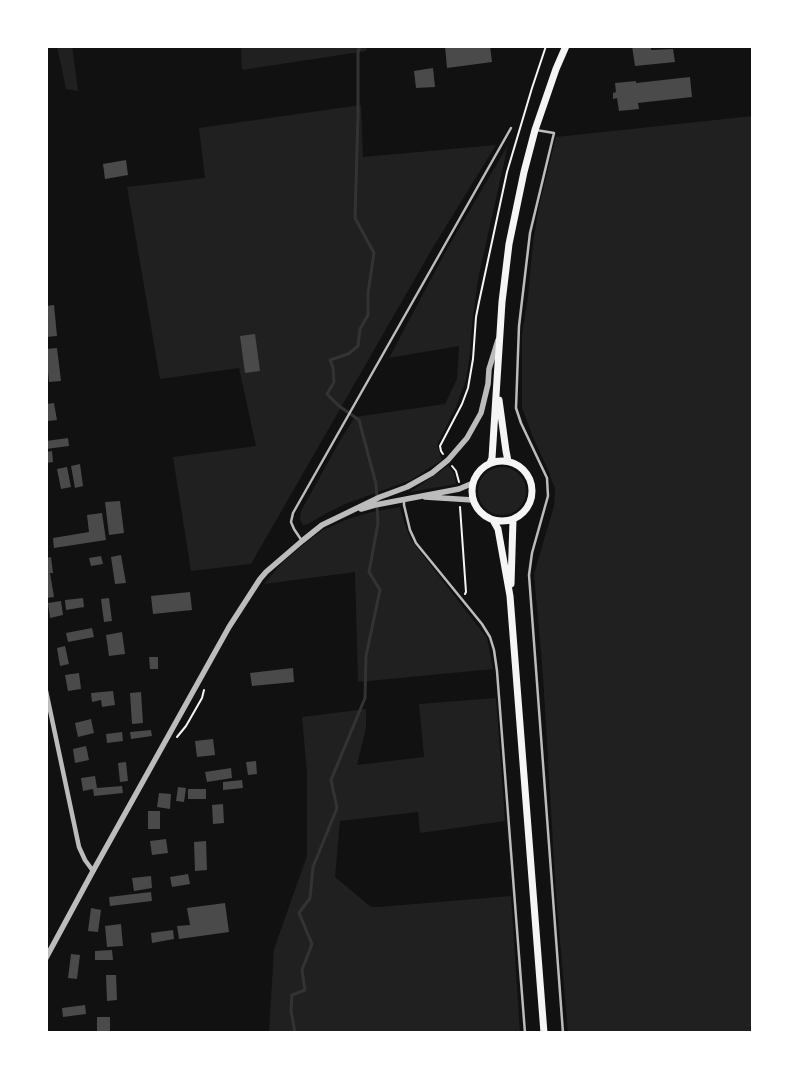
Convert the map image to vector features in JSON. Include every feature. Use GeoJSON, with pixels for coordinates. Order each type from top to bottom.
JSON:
{"type":"FeatureCollection","features":[{"type":"Feature","properties":{"kind":"main road"},"geometry":{"type":"LineString","coordinates":[[490,463],[492,458],[499,336],[509,244],[535,130],[566,46]]}},
{"type":"Feature","properties":{"kind":"main road"},"geometry":{"type":"LineString","coordinates":[[497,384],[508,462]]}},
{"type":"Feature","properties":{"kind":"main road"},"geometry":{"type":"LineString","coordinates":[[496,461],[508,462],[515,463],[525,471],[532,489],[531,502],[528,508],[518,517],[506,522],[493,520],[481,513],[473,500],[472,492],[473,483],[479,471],[496,461]]}},
{"type":"Feature","properties":{"kind":"main road"},"geometry":{"type":"LineString","coordinates":[[493,520],[498,529],[510,596],[544,1033]]}},
{"type":"Feature","properties":{"kind":"main road"},"geometry":{"type":"LineString","coordinates":[[510,596],[513,520]]}},
{"type":"Feature","properties":{"kind":"street"},"geometry":{"type":"LineString","coordinates":[[46,958],[238,613],[260,579],[302,540],[322,525],[373,503],[380,497],[407,487],[432,473],[448,460],[467,438],[480,413],[488,384],[489,369],[499,336]]}},
{"type":"Feature","properties":{"kind":"street"},"geometry":{"type":"LineString","coordinates":[[373,503],[421,497],[442,491],[459,489],[473,483]]}},
{"type":"Feature","properties":{"kind":"street"},"geometry":{"type":"LineString","coordinates":[[421,497],[473,500]]}},
{"type":"Feature","properties":{"kind":"street"},"geometry":{"type":"LineString","coordinates":[[46,691],[79,847],[84,860],[93,871]]}},
{"type":"Feature","properties":{"kind":"lane"},"geometry":{"type":"LineString","coordinates":[[302,540],[291,522],[293,513],[511,128]]}},
{"type":"Feature","properties":{"kind":"lane"},"geometry":{"type":"LineString","coordinates":[[535,130],[554,133],[528,242],[519,326],[516,408],[521,423],[547,478],[548,496],[532,553],[529,575],[563,1033]]}},
{"type":"Feature","properties":{"kind":"lane"},"geometry":{"type":"LineString","coordinates":[[404,500],[410,530],[416,543],[482,624],[490,637],[494,650],[525,1033]]}},
{"type":"Feature","properties":{"kind":"path"},"geometry":{"type":"LineString","coordinates":[[445,457],[440,446],[462,404],[471,376],[474,359],[476,317],[508,172],[546,46]]}},
{"type":"Feature","properties":{"kind":"path"},"geometry":{"type":"LineString","coordinates":[[451,464],[456,471],[459,484]]}},
{"type":"Feature","properties":{"kind":"path"},"geometry":{"type":"LineString","coordinates":[[460,503],[466,592],[462,600]]}},
{"type":"Feature","properties":{"kind":"shaded area"},"geometry":{"type":"Polygon","coordinates":[[[57,46],[72,46],[78,91],[66,89],[57,46]]]}},
{"type":"Feature","properties":{"kind":"shaded area"},"geometry":{"type":"Polygon","coordinates":[[[241,46],[368,46],[366,51],[242,70],[241,46]]]}},
{"type":"Feature","properties":{"kind":"shaded area"},"geometry":{"type":"Polygon","coordinates":[[[361,105],[363,157],[496,145],[432,249],[251,564],[191,571],[173,457],[256,446],[239,368],[160,379],[127,187],[205,178],[199,128],[361,105]]]}},
{"type":"Feature","properties":{"kind":"shaded area"},"geometry":{"type":"Polygon","coordinates":[[[753,116],[753,1033],[568,1033],[556,894],[543,675],[534,574],[554,506],[555,489],[522,408],[522,335],[539,206],[556,137],[753,116]]]}},
{"type":"Feature","properties":{"kind":"shaded area"},"geometry":{"type":"Polygon","coordinates":[[[508,145],[478,279],[466,380],[456,407],[437,445],[442,460],[411,480],[345,504],[303,525],[300,519],[301,511],[355,417],[445,404],[457,379],[459,346],[389,358],[447,249],[508,145]]]}},
{"type":"Feature","properties":{"kind":"shaded area"},"geometry":{"type":"Polygon","coordinates":[[[448,466],[454,473],[456,484],[410,492],[448,466]]]}},
{"type":"Feature","properties":{"kind":"shaded area"},"geometry":{"type":"Polygon","coordinates":[[[497,467],[507,467],[519,474],[526,486],[526,496],[519,508],[507,515],[497,515],[489,511],[482,504],[478,496],[478,486],[482,478],[489,471],[497,467]]]}},
{"type":"Feature","properties":{"kind":"shaded area"},"geometry":{"type":"Polygon","coordinates":[[[400,507],[411,540],[487,638],[493,669],[358,682],[355,572],[264,584],[282,563],[323,530],[348,519],[400,507]]]}},
{"type":"Feature","properties":{"kind":"shaded area"},"geometry":{"type":"Polygon","coordinates":[[[496,698],[505,821],[420,833],[418,812],[340,821],[335,877],[371,907],[511,896],[520,1033],[269,1033],[274,949],[307,856],[307,773],[302,717],[366,709],[366,728],[357,765],[424,757],[419,704],[496,698]]]}},
{"type":"Feature","properties":{"kind":"building"},"geometry":{"type":"Polygon","coordinates":[[[445,46],[490,46],[492,62],[447,68],[445,46]]]}},
{"type":"Feature","properties":{"kind":"building"},"geometry":{"type":"Polygon","coordinates":[[[632,46],[651,46],[651,50],[673,49],[675,62],[635,66],[632,46]]]}},
{"type":"Feature","properties":{"kind":"building"},"geometry":{"type":"Polygon","coordinates":[[[433,68],[435,87],[416,88],[414,71],[433,68]]]}},
{"type":"Feature","properties":{"kind":"building"},"geometry":{"type":"Polygon","coordinates":[[[690,77],[692,97],[638,103],[639,109],[619,111],[617,98],[613,99],[613,93],[616,92],[615,83],[636,81],[636,83],[690,77]]]}},
{"type":"Feature","properties":{"kind":"building"},"geometry":{"type":"Polygon","coordinates":[[[126,160],[128,175],[105,179],[103,164],[126,160]]]}},
{"type":"Feature","properties":{"kind":"building"},"geometry":{"type":"Polygon","coordinates":[[[54,305],[57,336],[46,337],[46,306],[54,305]]]}},
{"type":"Feature","properties":{"kind":"building"},"geometry":{"type":"Polygon","coordinates":[[[255,334],[260,371],[245,373],[240,336],[255,334]]]}},
{"type":"Feature","properties":{"kind":"building"},"geometry":{"type":"Polygon","coordinates":[[[57,348],[61,381],[49,382],[46,349],[57,348]]]}},
{"type":"Feature","properties":{"kind":"building"},"geometry":{"type":"Polygon","coordinates":[[[54,403],[57,420],[48,421],[46,404],[54,403]]]}},
{"type":"Feature","properties":{"kind":"building"},"geometry":{"type":"Polygon","coordinates":[[[68,438],[69,446],[46,449],[46,441],[68,438]]]}},
{"type":"Feature","properties":{"kind":"building"},"geometry":{"type":"Polygon","coordinates":[[[52,451],[53,462],[46,463],[46,452],[52,451]]]}},
{"type":"Feature","properties":{"kind":"building"},"geometry":{"type":"Polygon","coordinates":[[[80,464],[83,486],[75,488],[71,466],[80,464]]]}},
{"type":"Feature","properties":{"kind":"building"},"geometry":{"type":"Polygon","coordinates":[[[67,467],[71,487],[61,489],[57,469],[67,467]]]}},
{"type":"Feature","properties":{"kind":"building"},"geometry":{"type":"Polygon","coordinates":[[[120,501],[124,533],[109,535],[105,502],[120,501]]]}},
{"type":"Feature","properties":{"kind":"building"},"geometry":{"type":"Polygon","coordinates":[[[102,513],[106,540],[54,548],[53,538],[89,532],[87,515],[102,513]]]}},
{"type":"Feature","properties":{"kind":"building"},"geometry":{"type":"Polygon","coordinates":[[[121,555],[126,583],[115,584],[111,557],[121,555]]]}},
{"type":"Feature","properties":{"kind":"building"},"geometry":{"type":"Polygon","coordinates":[[[101,556],[103,564],[91,566],[89,558],[101,556]]]}},
{"type":"Feature","properties":{"kind":"building"},"geometry":{"type":"Polygon","coordinates":[[[51,557],[53,573],[50,573],[54,597],[46,598],[46,558],[51,557]]]}},
{"type":"Feature","properties":{"kind":"building"},"geometry":{"type":"Polygon","coordinates":[[[190,592],[192,610],[153,614],[151,596],[190,592]]]}},
{"type":"Feature","properties":{"kind":"building"},"geometry":{"type":"Polygon","coordinates":[[[83,598],[84,607],[66,610],[65,600],[83,598]]]}},
{"type":"Feature","properties":{"kind":"building"},"geometry":{"type":"Polygon","coordinates":[[[109,598],[112,621],[104,622],[101,599],[109,598]]]}},
{"type":"Feature","properties":{"kind":"building"},"geometry":{"type":"Polygon","coordinates":[[[61,601],[63,615],[50,618],[48,603],[61,601]]]}},
{"type":"Feature","properties":{"kind":"building"},"geometry":{"type":"Polygon","coordinates":[[[92,628],[94,637],[68,642],[66,633],[92,628]]]}},
{"type":"Feature","properties":{"kind":"building"},"geometry":{"type":"Polygon","coordinates":[[[122,632],[125,654],[109,656],[106,635],[122,632]]]}},
{"type":"Feature","properties":{"kind":"building"},"geometry":{"type":"Polygon","coordinates":[[[65,646],[69,664],[60,666],[57,648],[65,646]]]}},
{"type":"Feature","properties":{"kind":"building"},"geometry":{"type":"Polygon","coordinates":[[[149,657],[158,657],[158,669],[150,669],[149,657]]]}},
{"type":"Feature","properties":{"kind":"building"},"geometry":{"type":"Polygon","coordinates":[[[293,668],[294,682],[252,686],[250,673],[293,668]]]}},
{"type":"Feature","properties":{"kind":"building"},"geometry":{"type":"Polygon","coordinates":[[[79,673],[81,689],[68,691],[65,675],[79,673]]]}},
{"type":"Feature","properties":{"kind":"building"},"geometry":{"type":"Polygon","coordinates":[[[113,691],[115,705],[102,707],[101,700],[92,702],[91,693],[113,691]]]}},
{"type":"Feature","properties":{"kind":"building"},"geometry":{"type":"Polygon","coordinates":[[[141,692],[143,723],[132,724],[130,693],[141,692]]]}},
{"type":"Feature","properties":{"kind":"building"},"geometry":{"type":"Polygon","coordinates":[[[91,719],[94,733],[78,737],[75,723],[91,719]]]}},
{"type":"Feature","properties":{"kind":"building"},"geometry":{"type":"Polygon","coordinates":[[[151,730],[152,736],[131,739],[130,732],[151,730]]]}},
{"type":"Feature","properties":{"kind":"building"},"geometry":{"type":"Polygon","coordinates":[[[122,732],[123,741],[107,743],[106,734],[122,732]]]}},
{"type":"Feature","properties":{"kind":"building"},"geometry":{"type":"Polygon","coordinates":[[[213,739],[215,755],[197,757],[195,741],[213,739]]]}},
{"type":"Feature","properties":{"kind":"building"},"geometry":{"type":"Polygon","coordinates":[[[86,746],[89,760],[75,763],[73,749],[86,746]]]}},
{"type":"Feature","properties":{"kind":"building"},"geometry":{"type":"Polygon","coordinates":[[[256,761],[257,774],[248,775],[246,762],[256,761]]]}},
{"type":"Feature","properties":{"kind":"building"},"geometry":{"type":"Polygon","coordinates":[[[126,762],[128,781],[120,782],[118,763],[126,762]]]}},
{"type":"Feature","properties":{"kind":"building"},"geometry":{"type":"Polygon","coordinates":[[[231,768],[232,778],[207,782],[205,772],[231,768]]]}},
{"type":"Feature","properties":{"kind":"building"},"geometry":{"type":"Polygon","coordinates":[[[95,776],[97,788],[122,786],[123,793],[94,796],[93,789],[83,791],[81,778],[95,776]]]}},
{"type":"Feature","properties":{"kind":"building"},"geometry":{"type":"Polygon","coordinates":[[[242,780],[243,788],[223,790],[223,782],[242,780]]]}},
{"type":"Feature","properties":{"kind":"building"},"geometry":{"type":"Polygon","coordinates":[[[178,787],[186,788],[184,802],[176,801],[178,787]]]}},
{"type":"Feature","properties":{"kind":"building"},"geometry":{"type":"Polygon","coordinates":[[[188,789],[206,789],[206,799],[188,799],[188,789]]]}},
{"type":"Feature","properties":{"kind":"building"},"geometry":{"type":"Polygon","coordinates":[[[159,793],[171,794],[170,809],[157,807],[159,793]]]}},
{"type":"Feature","properties":{"kind":"building"},"geometry":{"type":"Polygon","coordinates":[[[223,804],[224,823],[213,824],[212,805],[223,804]]]}},
{"type":"Feature","properties":{"kind":"building"},"geometry":{"type":"Polygon","coordinates":[[[148,811],[160,811],[160,829],[148,829],[148,811]]]}},
{"type":"Feature","properties":{"kind":"building"},"geometry":{"type":"Polygon","coordinates":[[[166,839],[168,853],[152,855],[150,841],[166,839]]]}},
{"type":"Feature","properties":{"kind":"building"},"geometry":{"type":"Polygon","coordinates":[[[206,841],[207,870],[195,871],[194,842],[206,841]]]}},
{"type":"Feature","properties":{"kind":"building"},"geometry":{"type":"Polygon","coordinates":[[[188,874],[190,884],[172,887],[170,877],[188,874]]]}},
{"type":"Feature","properties":{"kind":"building"},"geometry":{"type":"Polygon","coordinates":[[[151,876],[152,888],[134,891],[132,878],[151,876]]]}},
{"type":"Feature","properties":{"kind":"building"},"geometry":{"type":"Polygon","coordinates":[[[151,892],[152,901],[110,906],[109,897],[151,892]]]}},
{"type":"Feature","properties":{"kind":"building"},"geometry":{"type":"Polygon","coordinates":[[[225,903],[229,932],[179,939],[177,926],[190,925],[187,908],[225,903]]]}},
{"type":"Feature","properties":{"kind":"building"},"geometry":{"type":"Polygon","coordinates":[[[91,908],[101,910],[98,932],[88,931],[91,908]]]}},
{"type":"Feature","properties":{"kind":"building"},"geometry":{"type":"Polygon","coordinates":[[[121,924],[123,946],[107,947],[105,926],[121,924]]]}},
{"type":"Feature","properties":{"kind":"building"},"geometry":{"type":"Polygon","coordinates":[[[173,930],[174,939],[152,943],[151,933],[173,930]]]}},
{"type":"Feature","properties":{"kind":"building"},"geometry":{"type":"Polygon","coordinates":[[[112,950],[113,960],[95,960],[95,951],[112,950]]]}},
{"type":"Feature","properties":{"kind":"building"},"geometry":{"type":"Polygon","coordinates":[[[71,954],[80,955],[77,979],[68,978],[71,954]]]}},
{"type":"Feature","properties":{"kind":"building"},"geometry":{"type":"Polygon","coordinates":[[[106,975],[116,975],[117,1000],[107,1001],[106,975]]]}},
{"type":"Feature","properties":{"kind":"building"},"geometry":{"type":"Polygon","coordinates":[[[85,1005],[86,1014],[63,1017],[62,1008],[85,1005]]]}},
{"type":"Feature","properties":{"kind":"building"},"geometry":{"type":"Polygon","coordinates":[[[97,1017],[110,1017],[110,1033],[97,1033],[97,1017]]]}},
{"type":"Feature","properties":{"kind":"waterway"},"geometry":{"type":"LineString","coordinates":[[360,46],[358,52],[355,218],[374,253],[368,293],[368,315],[360,329],[358,346],[348,354],[330,360],[333,367],[334,382],[327,394],[339,406],[359,420],[376,484],[377,499]]}},
{"type":"Feature","properties":{"kind":"waterway"},"geometry":{"type":"LineString","coordinates":[[295,1033],[291,1011],[292,995],[305,990],[302,970],[312,944],[299,913],[310,898],[313,867],[337,808],[331,780],[365,698],[366,656],[380,590],[369,572],[378,523],[377,506]]}}]}
